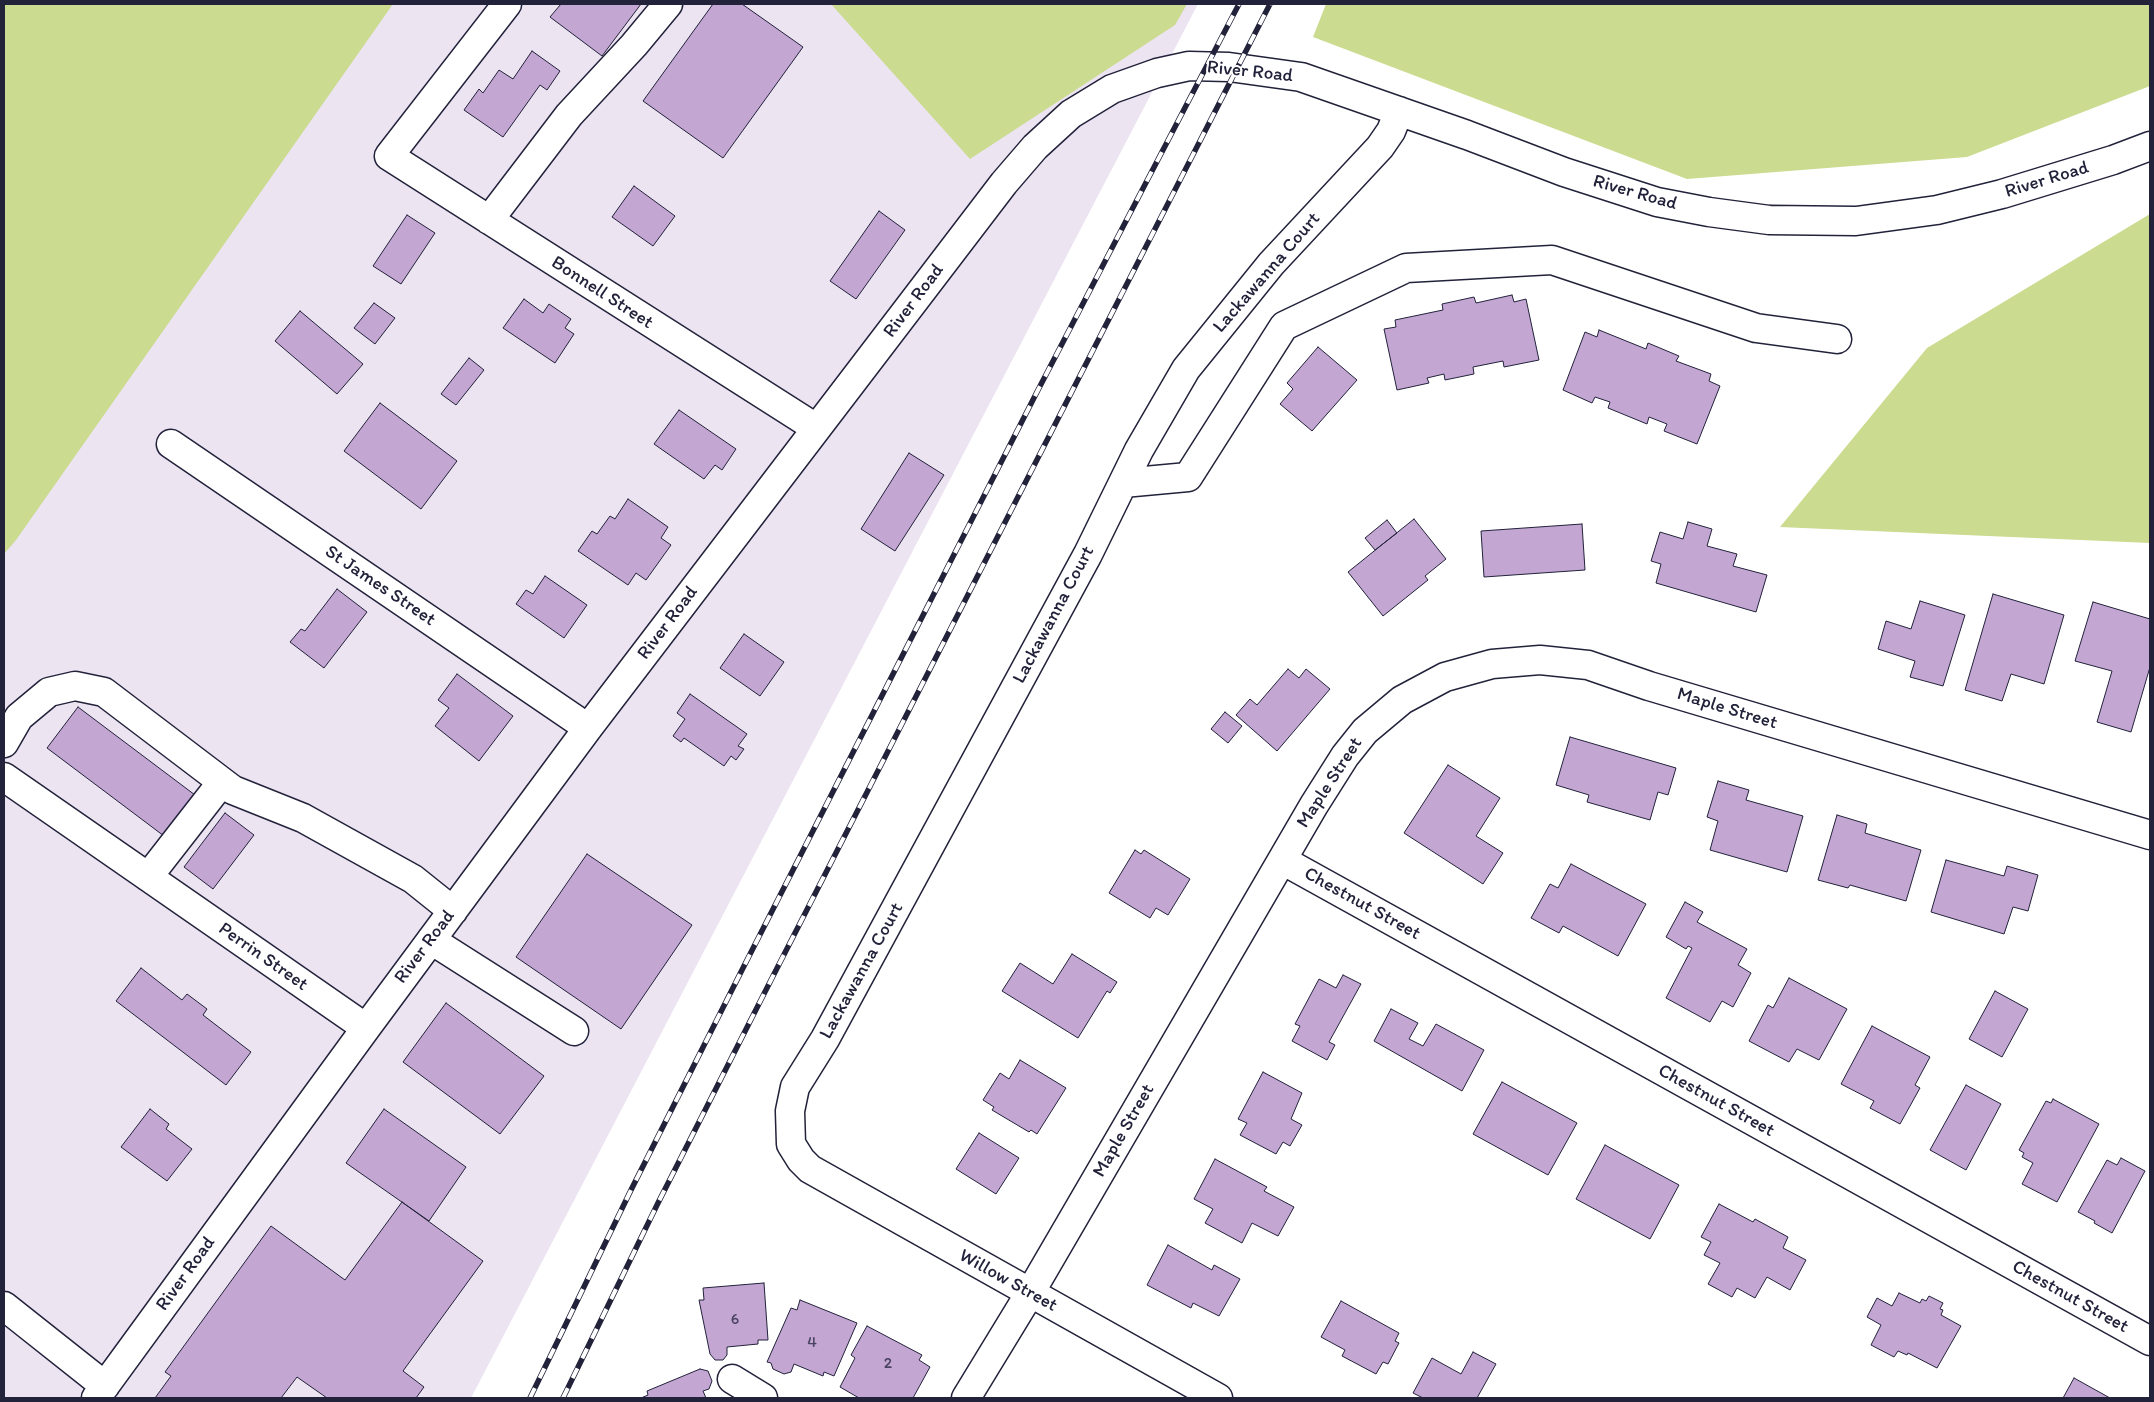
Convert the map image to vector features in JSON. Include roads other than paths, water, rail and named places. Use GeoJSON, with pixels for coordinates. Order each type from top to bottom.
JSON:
{"type":"FeatureCollection","features":[{"type":"Feature","properties":{"kind":"street","name":"Bonnell Street"},"geometry":{"type":"LineString","coordinates":[[507,4],[389,156],[816,428]]}},
{"type":"Feature","properties":{"kind":"street"},"geometry":{"type":"LineString","coordinates":[[489,220],[569,114],[634,45],[668,4]]}},
{"type":"Feature","properties":{"kind":"street","name":"River Road"},"geometry":{"type":"LineString","coordinates":[[100,1392],[588,728],[1004,183],[1035,147],[1071,114],[1112,89],[1157,73],[1189,66],[1230,68],[1301,77],[1564,172],[1657,202],[1709,212],[1769,220],[1856,221],[1937,210],[2011,191],[2113,160],[2150,146]]}},
{"type":"Feature","properties":{"kind":"street","name":"Lackawanna Court"},"geometry":{"type":"LineString","coordinates":[[801,1160],[791,1144],[790,1111],[795,1087],[830,1031],[1088,554],[1139,450],[1186,369],[1271,264],[1380,147],[1390,131],[1398,111]]}},
{"type":"Feature","properties":{"kind":"street"},"geometry":{"type":"LineString","coordinates":[[1123,483],[1188,477],[1284,326],[1406,268],[1552,260],[1756,328],[1838,339]]}},
{"type":"Feature","properties":{"kind":"street","name":"St James Street"},"geometry":{"type":"LineString","coordinates":[[171,444],[588,728]]}},
{"type":"Feature","properties":{"kind":"street","name":"Maple Street"},"geometry":{"type":"LineString","coordinates":[[966,1398],[1030,1293],[1282,860],[1345,756],[1365,731],[1402,700],[1445,677],[1492,664],[1540,660],[1588,665],[1658,688],[2150,834]]}},
{"type":"Feature","properties":{"kind":"street"},"geometry":{"type":"LineString","coordinates":[[4,743],[19,717],[49,692],[75,686],[104,692],[232,790],[304,818],[413,880],[452,911]]}},
{"type":"Feature","properties":{"kind":"street","name":"Perrin Street"},"geometry":{"type":"LineString","coordinates":[[4,777],[366,1028]]}},
{"type":"Feature","properties":{"kind":"street"},"geometry":{"type":"LineString","coordinates":[[154,881],[222,782]]}},
{"type":"Feature","properties":{"kind":"street","name":"Chestnut Street"},"geometry":{"type":"LineString","coordinates":[[1282,860],[2150,1341]]}},
{"type":"Feature","properties":{"kind":"street"},"geometry":{"type":"LineString","coordinates":[[431,940],[574,1031]]}},
{"type":"Feature","properties":{"kind":"street","name":"Willow Street"},"geometry":{"type":"LineString","coordinates":[[801,1160],[810,1169],[1218,1398]]}},
{"type":"Feature","properties":{"kind":"street"},"geometry":{"type":"LineString","coordinates":[[4,1306],[100,1392]]}},
{"type":"Feature","properties":{"kind":"street"},"geometry":{"type":"LineString","coordinates":[[732,1379],[763,1398]]}},
{"type":"Feature","properties":{"kind":"railway"},"geometry":{"type":"LineString","coordinates":[[530,1398],[631,1190],[744,966],[1038,390],[1239,4]]}},
{"type":"Feature","properties":{"kind":"railway"},"geometry":{"type":"LineString","coordinates":[[563,1398],[658,1203],[771,980],[1270,4]]}}]}
